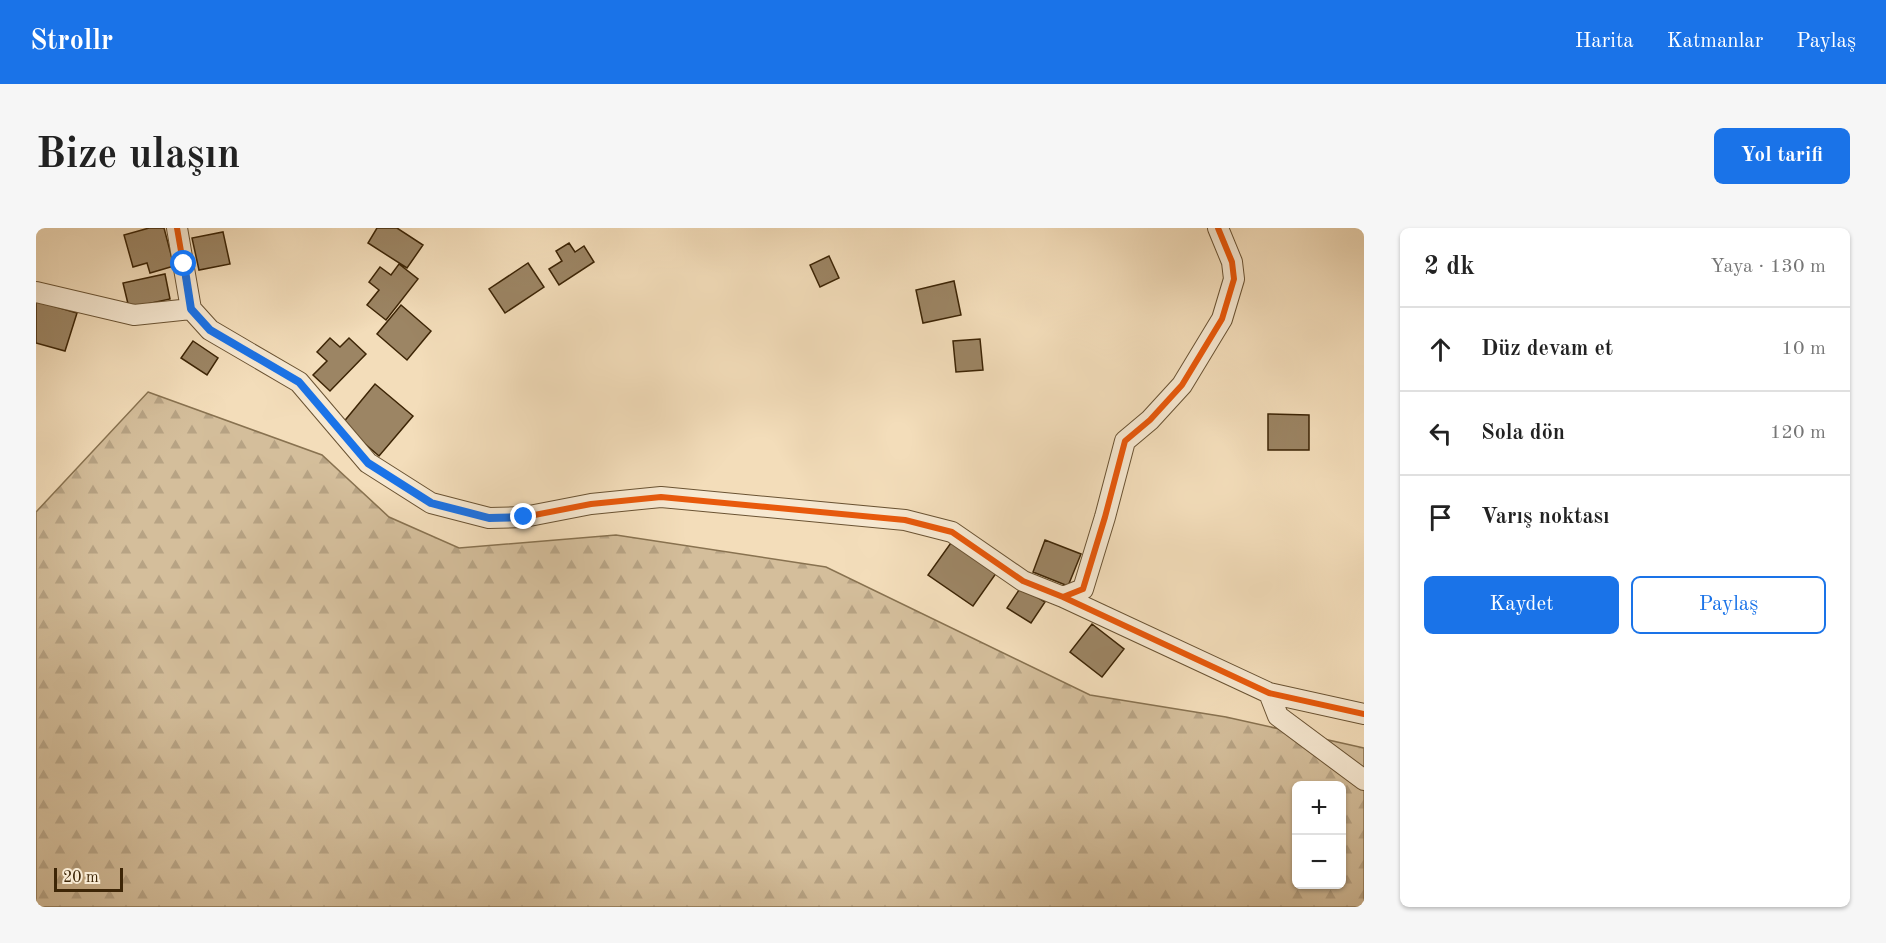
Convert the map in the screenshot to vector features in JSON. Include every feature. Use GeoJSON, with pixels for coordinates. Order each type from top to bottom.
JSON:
{"type":"FeatureCollection","features":[{"type":"Feature","properties":{"kind":"street"},"geometry":{"type":"LineString","coordinates":[[177,228],[191,309],[210,330],[299,382],[368,463],[431,503],[489,518],[524,517],[591,504],[661,497],[905,519],[952,532],[1023,581],[1063,597],[1269,693],[1364,714]]}},
{"type":"Feature","properties":{"kind":"street"},"geometry":{"type":"LineString","coordinates":[[1063,597],[1083,589],[1125,441],[1150,420],[1182,385],[1222,319],[1234,279],[1232,262],[1218,228]]}},
{"type":"Feature","properties":{"kind":"street"},"geometry":{"type":"LineString","coordinates":[[36,292],[134,315],[191,309]]}},
{"type":"Feature","properties":{"kind":"street"},"geometry":{"type":"LineString","coordinates":[[1269,693],[1278,716],[1364,780]]}},
{"type":"Feature","properties":{"kind":"green space"},"geometry":{"type":"Polygon","coordinates":[[[148,392],[322,455],[389,517],[459,548],[616,535],[826,567],[1090,695],[1226,717],[1364,748],[1364,907],[36,907],[36,512],[148,392]]]}},
{"type":"Feature","properties":{"kind":"building"},"geometry":{"type":"Polygon","coordinates":[[[149,228],[164,228],[174,266],[150,273],[147,263],[133,267],[124,235],[149,228]]]}},
{"type":"Feature","properties":{"kind":"building"},"geometry":{"type":"Polygon","coordinates":[[[377,228],[397,228],[423,245],[407,268],[368,243],[377,228]]]}},
{"type":"Feature","properties":{"kind":"building"},"geometry":{"type":"Polygon","coordinates":[[[223,232],[230,264],[199,270],[192,238],[223,232]]]}},
{"type":"Feature","properties":{"kind":"building"},"geometry":{"type":"Polygon","coordinates":[[[569,243],[575,252],[584,246],[594,262],[559,285],[549,269],[562,261],[556,251],[569,243]]]}},
{"type":"Feature","properties":{"kind":"building"},"geometry":{"type":"Polygon","coordinates":[[[829,256],[839,278],[820,287],[810,265],[829,256]]]}},
{"type":"Feature","properties":{"kind":"building"},"geometry":{"type":"Polygon","coordinates":[[[528,263],[544,287],[505,313],[489,289],[528,263]]]}},
{"type":"Feature","properties":{"kind":"building"},"geometry":{"type":"Polygon","coordinates":[[[399,264],[418,279],[386,320],[367,305],[379,290],[369,282],[380,267],[391,275],[399,264]]]}},
{"type":"Feature","properties":{"kind":"building"},"geometry":{"type":"Polygon","coordinates":[[[165,274],[170,299],[129,308],[123,283],[165,274]]]}},
{"type":"Feature","properties":{"kind":"building"},"geometry":{"type":"Polygon","coordinates":[[[954,281],[961,315],[923,323],[916,290],[954,281]]]}},
{"type":"Feature","properties":{"kind":"building"},"geometry":{"type":"Polygon","coordinates":[[[36,301],[77,313],[65,351],[36,343],[36,301]]]}},
{"type":"Feature","properties":{"kind":"building"},"geometry":{"type":"Polygon","coordinates":[[[401,305],[431,331],[407,360],[377,334],[401,305]]]}},
{"type":"Feature","properties":{"kind":"building"},"geometry":{"type":"Polygon","coordinates":[[[330,338],[340,347],[349,338],[366,354],[330,391],[313,375],[327,361],[317,352],[330,338]]]}},
{"type":"Feature","properties":{"kind":"building"},"geometry":{"type":"Polygon","coordinates":[[[980,339],[983,370],[956,372],[953,341],[980,339]]]}},
{"type":"Feature","properties":{"kind":"building"},"geometry":{"type":"Polygon","coordinates":[[[193,341],[218,358],[207,375],[181,358],[193,341]]]}},
{"type":"Feature","properties":{"kind":"building"},"geometry":{"type":"Polygon","coordinates":[[[375,384],[413,416],[379,456],[342,424],[375,384]]]}},
{"type":"Feature","properties":{"kind":"building"},"geometry":{"type":"Polygon","coordinates":[[[1268,414],[1309,415],[1309,450],[1268,450],[1268,414]]]}},
{"type":"Feature","properties":{"kind":"building"},"geometry":{"type":"Polygon","coordinates":[[[953,540],[997,572],[973,606],[928,575],[953,540]]]}},
{"type":"Feature","properties":{"kind":"building"},"geometry":{"type":"Polygon","coordinates":[[[1045,540],[1081,554],[1068,586],[1033,572],[1045,540]]]}},
{"type":"Feature","properties":{"kind":"building"},"geometry":{"type":"Polygon","coordinates":[[[1021,587],[1045,602],[1031,623],[1007,608],[1021,587]]]}},
{"type":"Feature","properties":{"kind":"building"},"geometry":{"type":"Polygon","coordinates":[[[1092,624],[1124,649],[1102,677],[1070,652],[1092,624]]]}},
{"type":"Feature","properties":{"kind":"cycle path"},"geometry":{"type":"LineString","coordinates":[[177,228],[191,309],[210,330],[299,382],[368,463],[431,503],[489,518],[524,517],[591,504],[661,497],[905,520],[952,532],[1023,581],[1063,597],[1083,589],[1125,441],[1150,420],[1182,385],[1222,319],[1234,279],[1232,262],[1218,228]]}},
{"type":"Feature","properties":{"kind":"cycle path"},"geometry":{"type":"LineString","coordinates":[[1063,597],[1269,693],[1364,714]]}},
{"type":"Feature","properties":{"kind":"route"},"geometry":{"type":"LineString","coordinates":[[184,264],[191,309],[210,330],[299,382],[368,463],[431,503],[489,518],[524,517]]}}]}
